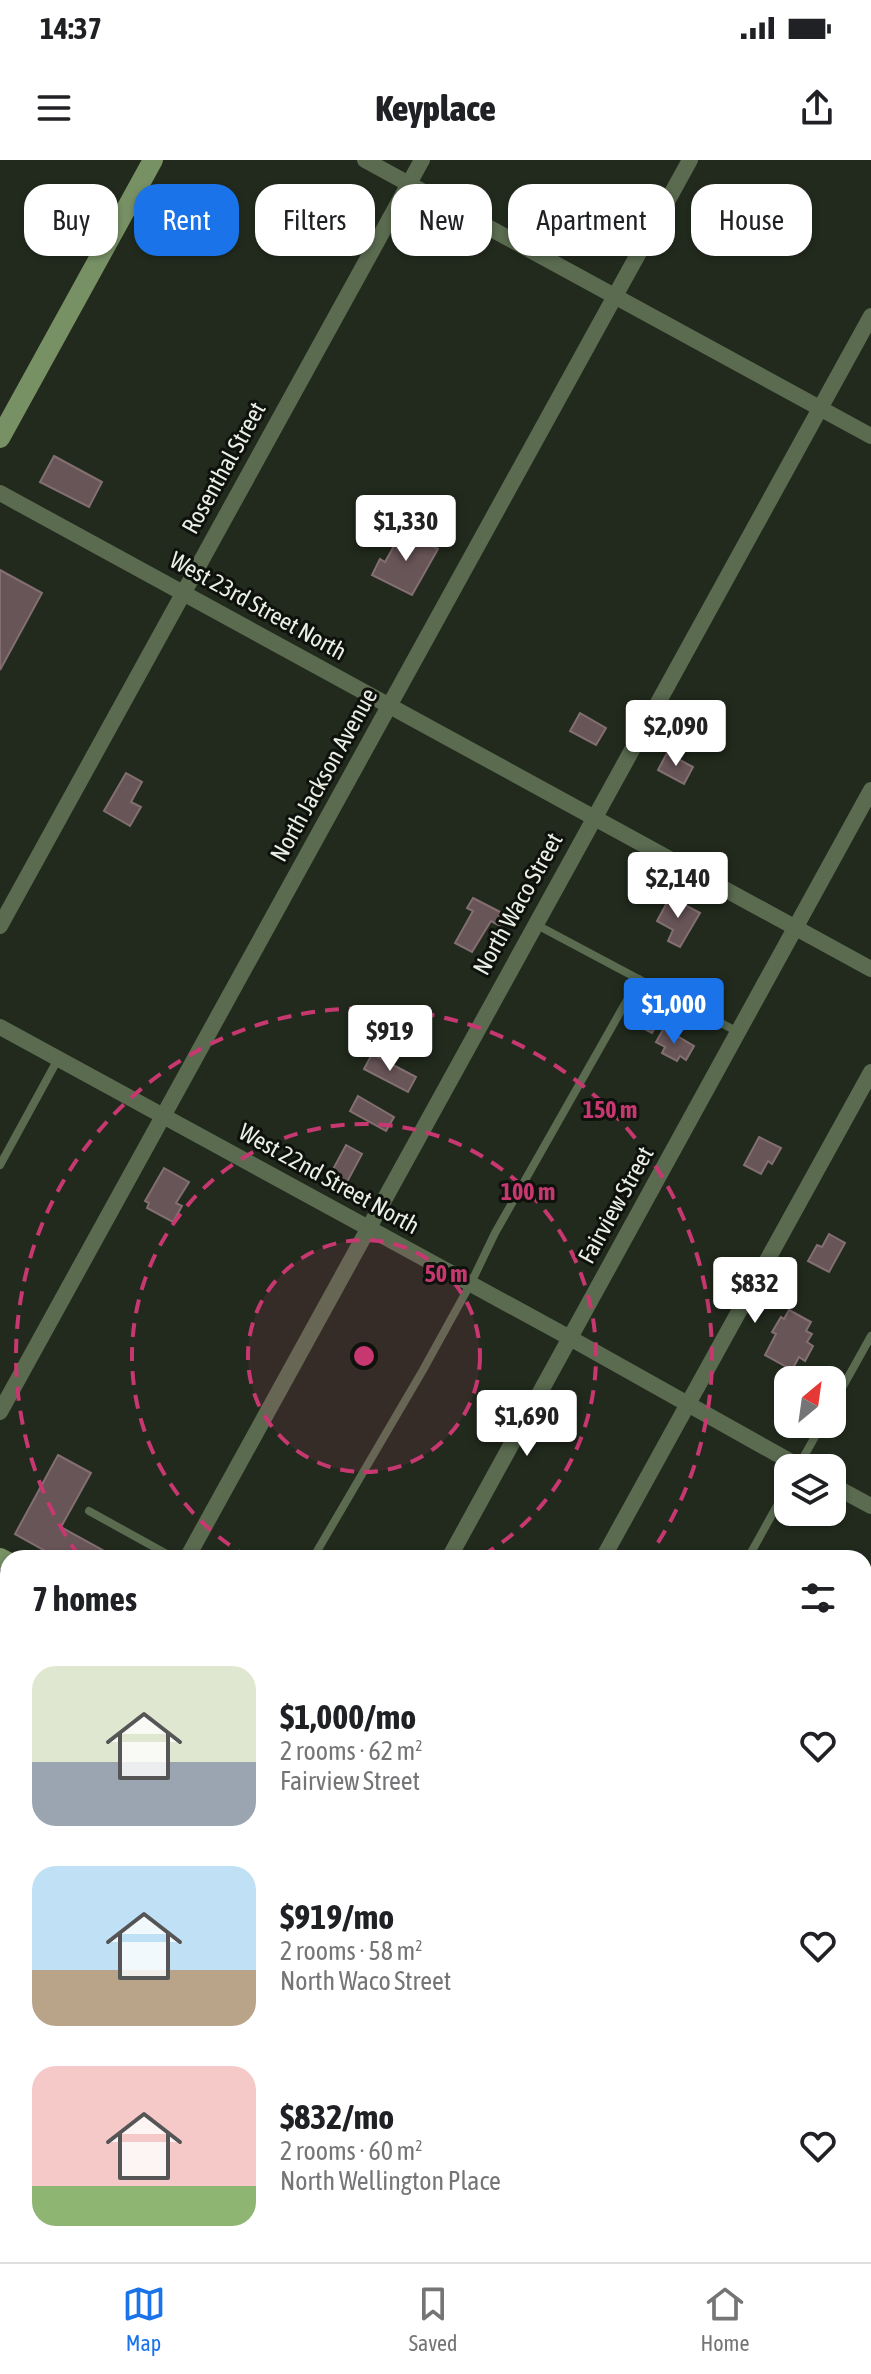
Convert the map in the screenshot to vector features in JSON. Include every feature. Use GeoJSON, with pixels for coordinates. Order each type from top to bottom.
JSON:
{"type":"FeatureCollection","features":[{"type":"Feature","properties":{"kind":"street"},"geometry":{"type":"LineString","coordinates":[[0,438],[153,160]]}},
{"type":"Feature","properties":{"kind":"street"},"geometry":{"type":"LineString","coordinates":[[365,160],[871,436]]}},
{"type":"Feature","properties":{"kind":"street","name":"Rosenthal Street"},"geometry":{"type":"LineString","coordinates":[[0,926],[422,160]]}},
{"type":"Feature","properties":{"kind":"street","name":"North Jackson Avenue"},"geometry":{"type":"LineString","coordinates":[[0,1412],[690,160]]}},
{"type":"Feature","properties":{"kind":"street","name":"North Waco Street"},"geometry":{"type":"LineString","coordinates":[[191,1550],[871,316]]}},
{"type":"Feature","properties":{"kind":"street","name":"West 23rd Street North"},"geometry":{"type":"LineString","coordinates":[[0,493],[871,969]]}},
{"type":"Feature","properties":{"kind":"street","name":"Fairview Street"},"geometry":{"type":"LineString","coordinates":[[453,1550],[871,790]]}},
{"type":"Feature","properties":{"kind":"street","name":"West 22nd Street North"},"geometry":{"type":"LineString","coordinates":[[0,1027],[471,1283],[777,1454]]}},
{"type":"Feature","properties":{"kind":"street"},"geometry":{"type":"LineString","coordinates":[[607,1550],[871,1072]]}},
{"type":"Feature","properties":{"kind":"street"},"geometry":{"type":"LineString","coordinates":[[846,1493],[871,1506]]}},
{"type":"Feature","properties":{"kind":"lane"},"geometry":{"type":"LineString","coordinates":[[537,925],[738,1032]]}},
{"type":"Feature","properties":{"kind":"lane"},"geometry":{"type":"LineString","coordinates":[[318,1550],[374,1457],[471,1283],[495,1233],[639,979]]}},
{"type":"Feature","properties":{"kind":"lane"},"geometry":{"type":"LineString","coordinates":[[0,1165],[59,1059]]}},
{"type":"Feature","properties":{"kind":"lane"},"geometry":{"type":"LineString","coordinates":[[846,1381],[871,1336]]}},
{"type":"Feature","properties":{"kind":"lane"},"geometry":{"type":"LineString","coordinates":[[89,1511],[160,1550]]}},
{"type":"Feature","properties":{"kind":"lane"},"geometry":{"type":"LineString","coordinates":[[752,1550],[774,1511]]}},
{"type":"Feature","properties":{"kind":"building"},"geometry":{"type":"Polygon","coordinates":[[[54,456],[102,482],[89,507],[40,482],[54,456]]]}},
{"type":"Feature","properties":{"kind":"building"},"geometry":{"type":"Polygon","coordinates":[[[403,530],[438,549],[412,595],[372,575],[380,559],[385,562],[403,530]]]}},
{"type":"Feature","properties":{"kind":"building"},"geometry":{"type":"Polygon","coordinates":[[[0,570],[42,593],[0,670],[0,570]]]}},
{"type":"Feature","properties":{"kind":"building"},"geometry":{"type":"Polygon","coordinates":[[[580,713],[606,728],[596,745],[570,731],[580,713]]]}},
{"type":"Feature","properties":{"kind":"building"},"geometry":{"type":"Polygon","coordinates":[[[667,753],[693,767],[684,784],[658,770],[667,753]]]}},
{"type":"Feature","properties":{"kind":"building"},"geometry":{"type":"Polygon","coordinates":[[[126,773],[142,782],[131,802],[141,807],[130,826],[104,811],[126,773]]]}},
{"type":"Feature","properties":{"kind":"building"},"geometry":{"type":"Polygon","coordinates":[[[670,897],[700,913],[680,947],[668,941],[673,930],[657,921],[670,897]]]}},
{"type":"Feature","properties":{"kind":"building"},"geometry":{"type":"Polygon","coordinates":[[[473,898],[508,916],[502,927],[491,921],[472,952],[455,943],[473,911],[467,908],[473,898]]]}},
{"type":"Feature","properties":{"kind":"building"},"geometry":{"type":"Polygon","coordinates":[[[641,1003],[662,1015],[652,1033],[631,1022],[641,1003]]]}},
{"type":"Feature","properties":{"kind":"building"},"geometry":{"type":"Polygon","coordinates":[[[664,1028],[694,1046],[686,1060],[680,1056],[677,1061],[662,1053],[665,1047],[656,1042],[664,1028]]]}},
{"type":"Feature","properties":{"kind":"building"},"geometry":{"type":"Polygon","coordinates":[[[372,1054],[416,1077],[408,1092],[364,1069],[372,1054]]]}},
{"type":"Feature","properties":{"kind":"building"},"geometry":{"type":"Polygon","coordinates":[[[358,1096],[394,1117],[386,1131],[350,1111],[358,1096]]]}},
{"type":"Feature","properties":{"kind":"building"},"geometry":{"type":"Polygon","coordinates":[[[759,1137],[781,1148],[772,1164],[768,1161],[761,1174],[744,1165],[759,1137]]]}},
{"type":"Feature","properties":{"kind":"building"},"geometry":{"type":"Polygon","coordinates":[[[346,1145],[362,1154],[347,1182],[331,1173],[346,1145]]]}},
{"type":"Feature","properties":{"kind":"building"},"geometry":{"type":"Polygon","coordinates":[[[164,1168],[189,1182],[176,1203],[182,1206],[173,1222],[147,1208],[149,1203],[145,1201],[164,1168]]]}},
{"type":"Feature","properties":{"kind":"building"},"geometry":{"type":"Polygon","coordinates":[[[829,1234],[845,1243],[829,1272],[808,1261],[817,1245],[822,1247],[829,1234]]]}},
{"type":"Feature","properties":{"kind":"building"},"geometry":{"type":"Polygon","coordinates":[[[789,1310],[811,1322],[806,1331],[812,1334],[807,1342],[813,1346],[805,1361],[799,1357],[794,1366],[785,1366],[765,1355],[776,1334],[772,1332],[781,1317],[784,1319],[789,1310]]]}},
{"type":"Feature","properties":{"kind":"building"},"geometry":{"type":"Polygon","coordinates":[[[58,1455],[91,1473],[61,1527],[103,1550],[44,1550],[15,1534],[58,1455]]]}}]}
